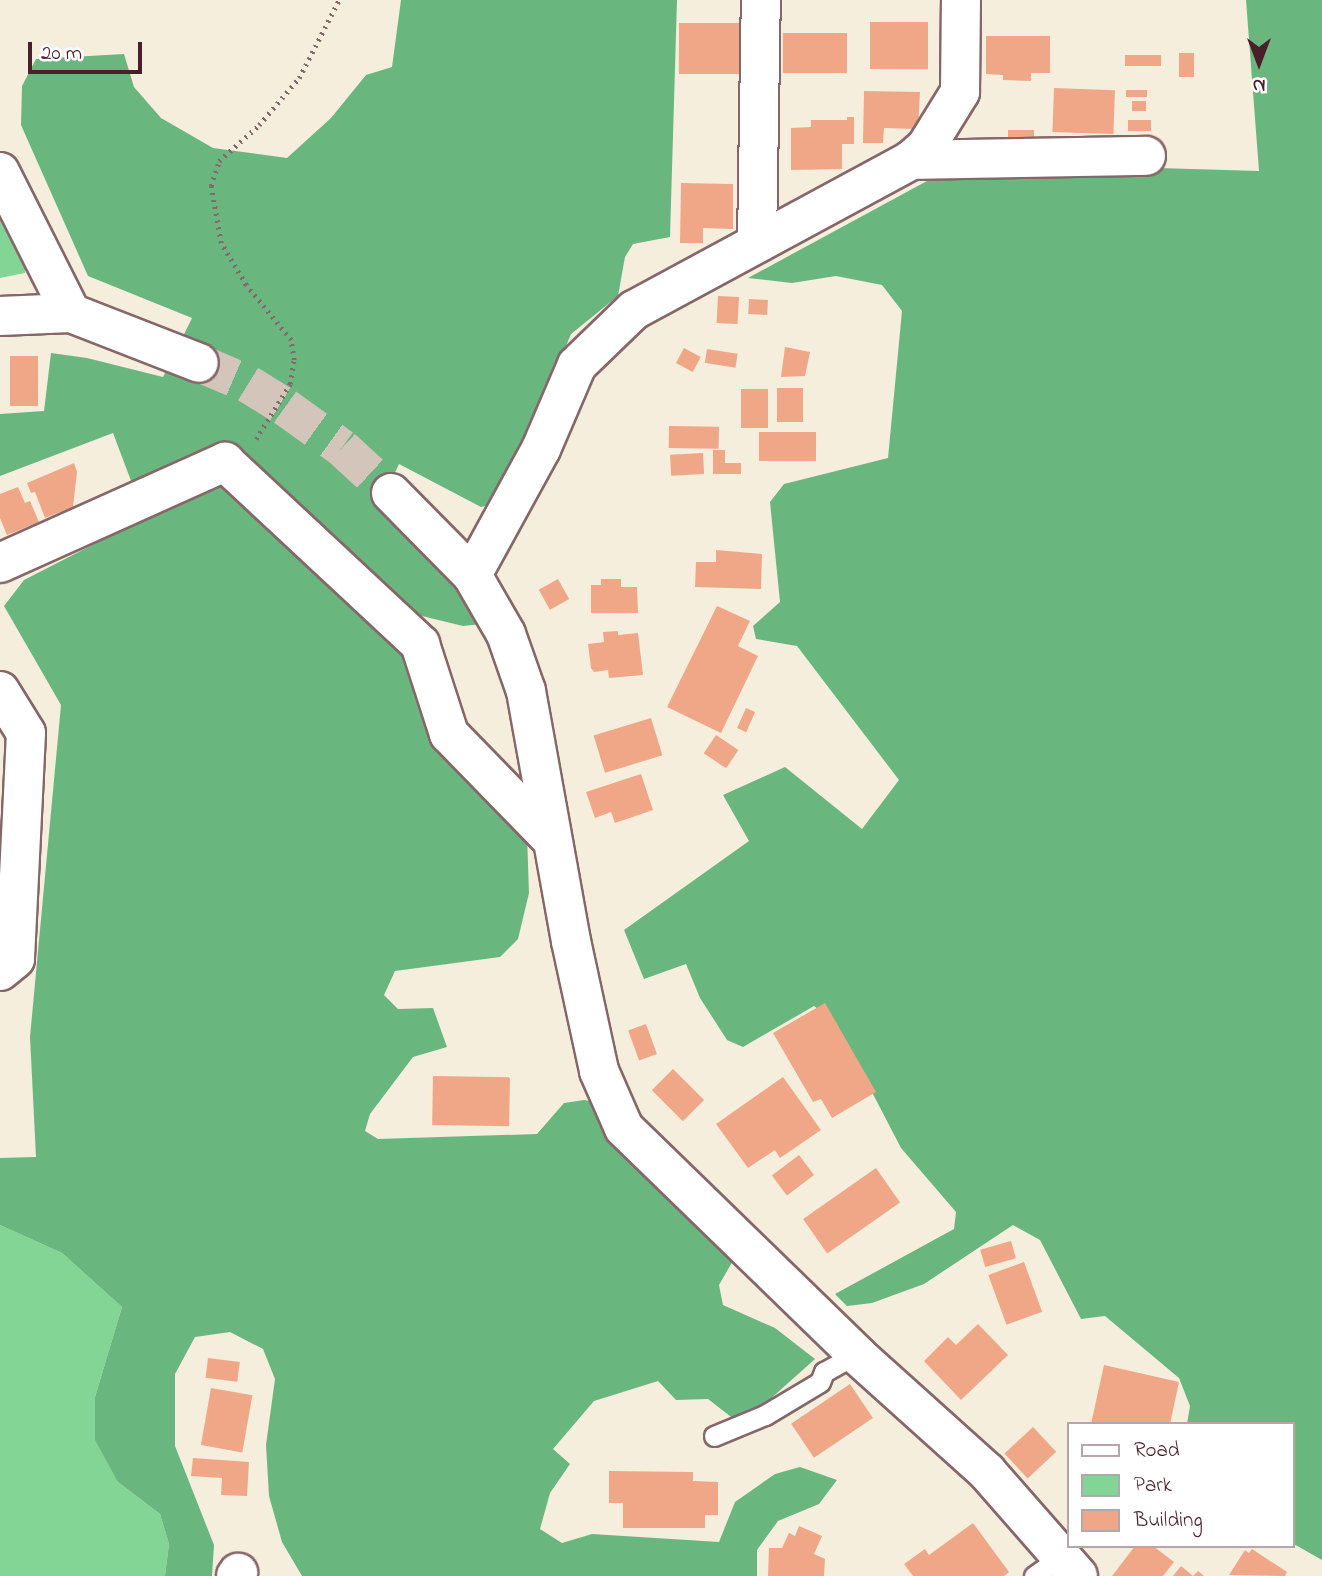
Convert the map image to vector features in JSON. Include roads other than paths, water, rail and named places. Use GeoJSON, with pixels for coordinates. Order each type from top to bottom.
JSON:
{"type":"FeatureCollection","features":[{"type":"Feature","properties":{"kind":"street"},"geometry":{"type":"LineString","coordinates":[[757,243],[761,0]]}},
{"type":"Feature","properties":{"kind":"street"},"geometry":{"type":"LineString","coordinates":[[472,575],[541,449],[577,365],[634,310],[911,160],[926,147],[960,92],[961,0]]}},
{"type":"Feature","properties":{"kind":"street"},"geometry":{"type":"LineString","coordinates":[[911,160],[1146,156]]}},
{"type":"Feature","properties":{"kind":"street"},"geometry":{"type":"LineString","coordinates":[[0,172],[71,313]]}},
{"type":"Feature","properties":{"kind":"street"},"geometry":{"type":"LineString","coordinates":[[0,316],[71,313],[199,363]]}},
{"type":"Feature","properties":{"kind":"street"},"geometry":{"type":"LineString","coordinates":[[0,563],[225,462],[420,644],[449,734],[552,840]]}},
{"type":"Feature","properties":{"kind":"street"},"geometry":{"type":"LineString","coordinates":[[391,493],[472,575],[506,634],[526,691],[552,840],[599,1071],[624,1128],[856,1354],[987,1472],[1058,1570]]}},
{"type":"Feature","properties":{"kind":"street"},"geometry":{"type":"LineString","coordinates":[[0,691],[13,741],[15,959],[0,971]]}},
{"type":"Feature","properties":{"kind":"lane"},"geometry":{"type":"LineString","coordinates":[[714,1436],[787,1402],[820,1382],[824,1372],[856,1354]]}},
{"type":"Feature","properties":{"kind":"tunnel"},"geometry":{"type":"LineString","coordinates":[[199,363],[248,384],[285,407],[342,448],[391,493]]}}]}
